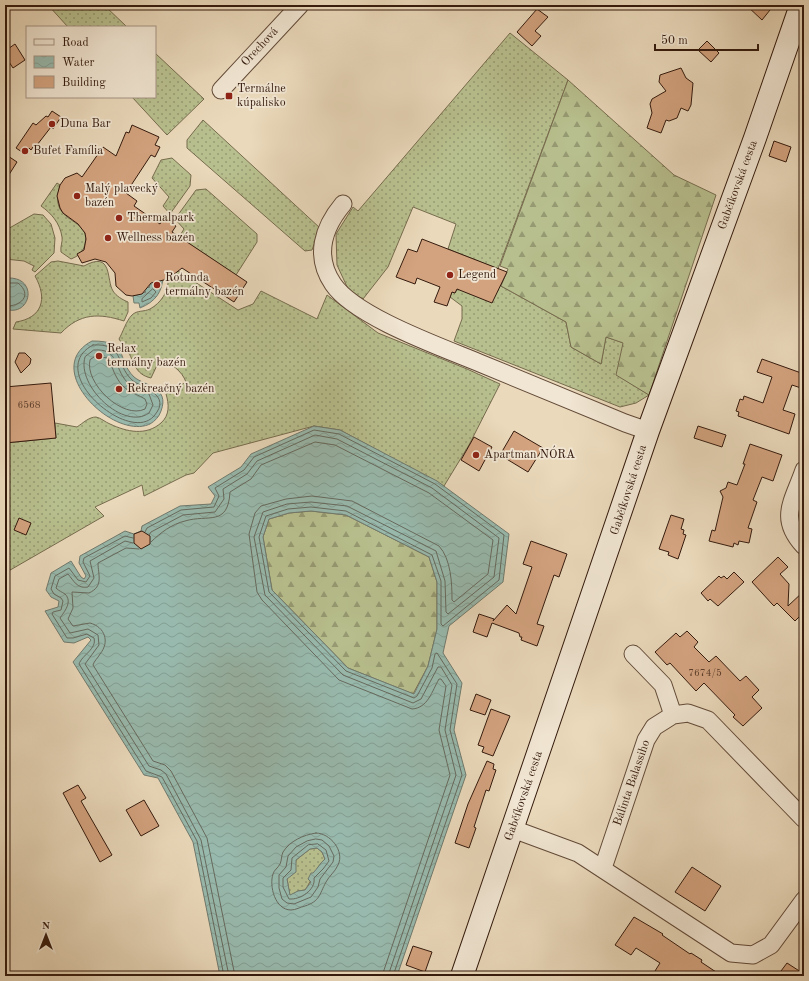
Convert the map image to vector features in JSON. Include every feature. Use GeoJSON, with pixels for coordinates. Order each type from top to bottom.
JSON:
{"type":"FeatureCollection","features":[{"type":"Feature","properties":{"kind":"main road","name":"Gabčíkovská cesta"},"geometry":{"type":"LineString","coordinates":[[462,976],[648,431],[753,146],[802,5]]}},
{"type":"Feature","properties":{"kind":"street","name":"Orechová"},"geometry":{"type":"LineString","coordinates":[[221,90],[300,5]]}},
{"type":"Feature","properties":{"kind":"street"},"geometry":{"type":"LineString","coordinates":[[343,204],[332,217],[327,228],[323,253],[329,278],[337,290],[348,300],[364,311],[416,336],[625,423],[648,431]]}},
{"type":"Feature","properties":{"kind":"street"},"geometry":{"type":"LineString","coordinates":[[804,470],[788,521],[794,535],[804,546]]}},
{"type":"Feature","properties":{"kind":"street"},"geometry":{"type":"LineString","coordinates":[[633,654],[663,685],[673,715],[688,713],[708,720],[804,819]]}},
{"type":"Feature","properties":{"kind":"street","name":"Bálinta Balassiho"},"geometry":{"type":"LineString","coordinates":[[603,868],[646,740],[654,727],[673,715]]}},
{"type":"Feature","properties":{"kind":"street"},"geometry":{"type":"LineString","coordinates":[[513,829],[578,853],[731,953],[753,955],[771,945],[804,900]]}},
{"type":"Feature","properties":{"kind":"green space"},"geometry":{"type":"Polygon","coordinates":[[[48,5],[104,5],[126,26],[67,26],[48,5]]]}},
{"type":"Feature","properties":{"kind":"green space"},"geometry":{"type":"Polygon","coordinates":[[[510,33],[568,80],[498,269],[448,249],[456,224],[413,207],[388,267],[363,299],[349,291],[337,265],[336,234],[353,207],[358,211],[510,33]]]}},
{"type":"Feature","properties":{"kind":"green space"},"geometry":{"type":"Polygon","coordinates":[[[156,54],[204,99],[167,135],[133,98],[156,98],[156,54]]]}},
{"type":"Feature","properties":{"kind":"green space"},"geometry":{"type":"Polygon","coordinates":[[[568,80],[674,175],[716,195],[649,395],[616,375],[623,343],[606,337],[601,364],[571,347],[566,322],[501,286],[508,269],[500,266],[568,80]]]}},
{"type":"Feature","properties":{"kind":"green space"},"geometry":{"type":"Polygon","coordinates":[[[203,120],[320,228],[312,250],[305,251],[187,148],[187,140],[203,120]]]}},
{"type":"Feature","properties":{"kind":"green space"},"geometry":{"type":"Polygon","coordinates":[[[172,158],[191,175],[190,186],[170,214],[163,206],[169,197],[152,178],[161,160],[172,158]]]}},
{"type":"Feature","properties":{"kind":"green space"},"geometry":{"type":"Polygon","coordinates":[[[57,183],[60,185],[58,200],[60,209],[68,218],[81,228],[86,237],[82,252],[71,259],[61,252],[62,237],[57,223],[52,215],[41,206],[57,183]]]}},
{"type":"Feature","properties":{"kind":"green space"},"geometry":{"type":"Polygon","coordinates":[[[206,189],[257,234],[257,242],[236,275],[179,237],[184,229],[175,219],[196,190],[206,189]]]}},
{"type":"Feature","properties":{"kind":"green space"},"geometry":{"type":"Polygon","coordinates":[[[34,214],[43,215],[51,224],[55,238],[54,253],[35,272],[32,270],[34,266],[24,261],[5,259],[6,230],[34,214]]]}},
{"type":"Feature","properties":{"kind":"green space"},"geometry":{"type":"Polygon","coordinates":[[[58,261],[84,266],[93,262],[100,262],[104,264],[107,268],[113,291],[120,298],[128,302],[128,312],[124,321],[115,318],[90,316],[68,326],[61,333],[13,329],[16,322],[25,320],[32,316],[37,312],[40,306],[42,300],[41,292],[35,276],[51,262],[58,261]]]}},
{"type":"Feature","properties":{"kind":"green space"},"geometry":{"type":"Polygon","coordinates":[[[178,271],[238,310],[253,304],[261,291],[317,319],[327,295],[378,333],[500,384],[469,445],[444,486],[340,430],[314,426],[213,453],[194,473],[186,475],[144,496],[142,485],[95,507],[104,516],[5,573],[5,550],[10,529],[10,518],[5,509],[5,443],[56,438],[55,423],[77,427],[93,417],[116,427],[130,431],[149,430],[161,423],[166,416],[168,409],[166,394],[186,382],[182,374],[176,368],[160,359],[151,378],[141,374],[130,354],[119,339],[126,323],[132,315],[136,312],[150,309],[161,300],[166,292],[168,279],[178,271]]]}},
{"type":"Feature","properties":{"kind":"green space"},"geometry":{"type":"Polygon","coordinates":[[[499,285],[566,322],[571,347],[601,364],[606,337],[624,343],[617,375],[649,395],[636,403],[620,407],[454,341],[462,319],[462,306],[450,297],[452,292],[455,293],[457,289],[499,285]]]}},
{"type":"Feature","properties":{"kind":"green space"},"geometry":{"type":"Polygon","coordinates":[[[311,511],[346,515],[429,557],[437,582],[437,629],[428,666],[413,694],[348,668],[272,590],[263,537],[269,519],[289,513],[311,511]]]}},
{"type":"Feature","properties":{"kind":"green space"},"geometry":{"type":"Polygon","coordinates":[[[317,848],[322,852],[325,859],[305,890],[298,891],[290,896],[287,879],[295,866],[296,860],[310,849],[317,848]]]}},
{"type":"Feature","properties":{"kind":"water","name":"Rotunda termálny bazén"},"geometry":{"type":"Polygon","coordinates":[[[163,275],[160,291],[150,303],[140,308],[139,303],[134,303],[133,296],[146,292],[141,288],[145,284],[149,288],[152,278],[163,275]]]}},
{"type":"Feature","properties":{"kind":"water"},"geometry":{"type":"Polygon","coordinates":[[[8,278],[18,279],[28,290],[26,303],[21,308],[14,310],[5,309],[5,280],[8,278]]]}},
{"type":"Feature","properties":{"kind":"water","name":"Rekreačný bazén"},"geometry":{"type":"Polygon","coordinates":[[[92,341],[104,342],[117,347],[128,370],[134,377],[155,388],[159,392],[163,403],[160,413],[154,422],[135,426],[118,422],[102,412],[88,399],[78,384],[74,368],[78,353],[92,341]]]}},
{"type":"Feature","properties":{"kind":"water"},"geometry":{"type":"Polygon","coordinates":[[[314,426],[340,430],[437,481],[509,534],[503,582],[449,626],[443,653],[462,683],[454,730],[466,775],[397,976],[220,976],[193,842],[158,778],[144,775],[73,662],[91,640],[88,637],[74,643],[64,642],[45,611],[58,607],[59,601],[51,597],[46,590],[51,573],[71,561],[81,577],[84,579],[86,576],[79,563],[80,556],[125,531],[134,534],[141,531],[142,526],[180,506],[211,504],[215,496],[208,487],[241,467],[251,454],[314,426]],[[311,511],[289,513],[269,519],[263,537],[272,590],[348,668],[414,694],[428,666],[437,629],[437,582],[429,557],[346,515],[311,511]],[[317,848],[310,849],[296,860],[296,872],[287,879],[290,895],[298,891],[305,890],[311,882],[308,879],[311,873],[313,873],[325,859],[322,852],[317,848]]]}},
{"type":"Feature","properties":{"kind":"building"},"geometry":{"type":"Polygon","coordinates":[[[746,5],[774,5],[762,20],[746,5]]]}},
{"type":"Feature","properties":{"kind":"building"},"geometry":{"type":"Polygon","coordinates":[[[537,9],[548,17],[535,31],[541,36],[532,46],[517,32],[537,9]]]}},
{"type":"Feature","properties":{"kind":"building"},"geometry":{"type":"Polygon","coordinates":[[[707,41],[719,53],[711,62],[698,50],[707,41]]]}},
{"type":"Feature","properties":{"kind":"building"},"geometry":{"type":"Polygon","coordinates":[[[15,44],[25,60],[13,68],[5,56],[5,51],[15,44]]]}},
{"type":"Feature","properties":{"kind":"building"},"geometry":{"type":"Polygon","coordinates":[[[681,68],[686,78],[693,83],[691,105],[688,111],[681,108],[677,118],[669,121],[666,120],[661,133],[647,128],[652,113],[650,104],[652,99],[666,91],[659,82],[660,75],[681,68]]]}},
{"type":"Feature","properties":{"kind":"building"},"geometry":{"type":"Polygon","coordinates":[[[52,111],[61,117],[53,129],[51,127],[37,145],[35,144],[31,150],[29,148],[25,154],[16,148],[33,123],[36,125],[46,116],[48,117],[52,111]]]}},
{"type":"Feature","properties":{"kind":"building"},"geometry":{"type":"Polygon","coordinates":[[[132,125],[159,137],[155,145],[160,147],[155,157],[151,155],[126,193],[137,201],[134,206],[160,224],[164,217],[170,221],[176,226],[172,232],[247,282],[234,302],[182,268],[168,279],[151,283],[142,294],[132,296],[126,295],[116,286],[115,273],[106,262],[95,259],[82,263],[77,254],[84,250],[86,239],[85,233],[78,224],[63,213],[60,208],[57,196],[60,185],[65,178],[77,173],[82,177],[103,147],[116,156],[126,132],[129,133],[132,125]]]}},
{"type":"Feature","properties":{"kind":"building"},"geometry":{"type":"Polygon","coordinates":[[[774,141],[791,147],[786,162],[769,156],[774,141]]]}},
{"type":"Feature","properties":{"kind":"building"},"geometry":{"type":"Polygon","coordinates":[[[5,154],[17,162],[5,181],[5,154]]]}},
{"type":"Feature","properties":{"kind":"building"},"geometry":{"type":"Polygon","coordinates":[[[422,239],[507,272],[492,303],[457,289],[455,293],[452,292],[447,306],[434,302],[440,287],[417,278],[415,284],[396,277],[408,249],[417,252],[422,239]]]}},
{"type":"Feature","properties":{"kind":"building"},"geometry":{"type":"Polygon","coordinates":[[[19,353],[25,353],[31,359],[30,364],[21,373],[15,362],[19,353]]]}},
{"type":"Feature","properties":{"kind":"building"},"geometry":{"type":"Polygon","coordinates":[[[762,359],[804,374],[804,389],[792,385],[783,410],[795,414],[789,434],[738,416],[739,412],[736,411],[740,399],[743,400],[744,396],[763,403],[772,377],[757,372],[762,359]]]}},
{"type":"Feature","properties":{"kind":"building"},"geometry":{"type":"Polygon","coordinates":[[[51,383],[56,438],[5,443],[5,387],[51,383]]]}},
{"type":"Feature","properties":{"kind":"building"},"geometry":{"type":"Polygon","coordinates":[[[698,426],[726,435],[722,447],[694,438],[698,426]]]}},
{"type":"Feature","properties":{"kind":"building"},"geometry":{"type":"Polygon","coordinates":[[[514,431],[543,448],[528,472],[500,455],[514,431]]]}},
{"type":"Feature","properties":{"kind":"building","name":"Apartman NÓRA"},"geometry":{"type":"Polygon","coordinates":[[[474,437],[492,447],[479,471],[461,460],[474,437]]]}},
{"type":"Feature","properties":{"kind":"building"},"geometry":{"type":"Polygon","coordinates":[[[750,444],[782,455],[773,481],[762,477],[753,500],[757,502],[748,528],[752,529],[749,543],[739,541],[738,545],[734,543],[733,547],[709,541],[712,530],[715,531],[723,497],[720,491],[726,488],[728,482],[737,485],[745,464],[743,464],[750,444]]]}},
{"type":"Feature","properties":{"kind":"building"},"geometry":{"type":"Polygon","coordinates":[[[671,515],[684,519],[681,529],[684,530],[683,534],[686,535],[678,559],[668,555],[669,552],[659,549],[671,515]]]}},
{"type":"Feature","properties":{"kind":"building"},"geometry":{"type":"Polygon","coordinates":[[[19,518],[31,523],[26,535],[14,530],[19,518]]]}},
{"type":"Feature","properties":{"kind":"building"},"geometry":{"type":"Polygon","coordinates":[[[142,531],[150,536],[150,544],[141,549],[134,543],[134,534],[142,531]]]}},
{"type":"Feature","properties":{"kind":"building"},"geometry":{"type":"Polygon","coordinates":[[[531,541],[567,554],[559,577],[554,575],[537,624],[544,626],[537,646],[521,640],[522,637],[520,637],[519,633],[492,623],[487,637],[473,632],[479,614],[494,619],[493,621],[507,605],[516,614],[532,567],[523,564],[531,541]]]}},
{"type":"Feature","properties":{"kind":"building"},"geometry":{"type":"Polygon","coordinates":[[[778,557],[788,567],[780,574],[789,584],[788,606],[804,591],[804,612],[795,621],[777,603],[774,606],[752,582],[778,557]]]}},
{"type":"Feature","properties":{"kind":"building"},"geometry":{"type":"Polygon","coordinates":[[[734,572],[744,582],[718,606],[710,599],[708,601],[701,593],[719,576],[721,578],[724,576],[727,579],[734,572]]]}},
{"type":"Feature","properties":{"kind":"building"},"geometry":{"type":"Polygon","coordinates":[[[687,631],[698,642],[694,647],[709,662],[716,656],[740,681],[746,676],[759,690],[752,697],[762,708],[743,726],[733,717],[735,715],[704,683],[696,691],[670,663],[667,665],[655,652],[676,633],[680,637],[687,631]]]}},
{"type":"Feature","properties":{"kind":"building"},"geometry":{"type":"Polygon","coordinates":[[[476,694],[491,700],[485,715],[470,710],[476,694]]]}},
{"type":"Feature","properties":{"kind":"building"},"geometry":{"type":"Polygon","coordinates":[[[491,709],[510,716],[493,756],[482,752],[484,747],[478,745],[491,709]]]}},
{"type":"Feature","properties":{"kind":"building"},"geometry":{"type":"Polygon","coordinates":[[[487,761],[494,764],[493,769],[496,770],[489,791],[486,790],[469,848],[455,843],[468,804],[487,761]]]}},
{"type":"Feature","properties":{"kind":"building"},"geometry":{"type":"Polygon","coordinates":[[[78,785],[86,798],[81,801],[112,855],[100,862],[63,793],[78,785]]]}},
{"type":"Feature","properties":{"kind":"building"},"geometry":{"type":"Polygon","coordinates":[[[144,800],[159,826],[141,836],[126,810],[144,800]]]}},
{"type":"Feature","properties":{"kind":"building"},"geometry":{"type":"Polygon","coordinates":[[[692,867],[721,886],[705,911],[675,892],[692,867]]]}},
{"type":"Feature","properties":{"kind":"building"},"geometry":{"type":"Polygon","coordinates":[[[634,917],[663,934],[662,935],[690,954],[691,953],[702,960],[701,962],[722,976],[662,976],[655,971],[660,963],[636,948],[631,955],[615,945],[634,917]]]}},
{"type":"Feature","properties":{"kind":"building"},"geometry":{"type":"Polygon","coordinates":[[[413,946],[432,952],[425,972],[406,965],[413,946]]]}},
{"type":"Feature","properties":{"kind":"building"},"geometry":{"type":"Polygon","coordinates":[[[787,963],[804,974],[804,976],[787,976],[781,971],[787,963]]]}},
{"type":"Feature","properties":{"kind":"place","name":"Termálne kúpalisko"},"geometry":{"type":"Point","coordinates":[229,96]}},
{"type":"Feature","properties":{"kind":"place","name":"Duna Bar"},"geometry":{"type":"Point","coordinates":[52,124]}},
{"type":"Feature","properties":{"kind":"place","name":"Bufet Família"},"geometry":{"type":"Point","coordinates":[25,151]}},
{"type":"Feature","properties":{"kind":"place","name":"Malý plavecký bazén"},"geometry":{"type":"Point","coordinates":[77,196]}},
{"type":"Feature","properties":{"kind":"place","name":"Thermalpark"},"geometry":{"type":"Point","coordinates":[119,218]}},
{"type":"Feature","properties":{"kind":"place","name":"Wellness bazén"},"geometry":{"type":"Point","coordinates":[108,238]}},
{"type":"Feature","properties":{"kind":"place","name":"Legend"},"geometry":{"type":"Point","coordinates":[450,275]}},
{"type":"Feature","properties":{"kind":"place","name":"Rotunda termálny bazén"},"geometry":{"type":"Point","coordinates":[157,285]}},
{"type":"Feature","properties":{"kind":"place","name":"Relax termálny bazén"},"geometry":{"type":"Point","coordinates":[99,356]}},
{"type":"Feature","properties":{"kind":"place","name":"Rekreačný bazén"},"geometry":{"type":"Point","coordinates":[119,389]}},
{"type":"Feature","properties":{"kind":"place","name":"Apartman NÓRA"},"geometry":{"type":"Point","coordinates":[476,455]}}]}
